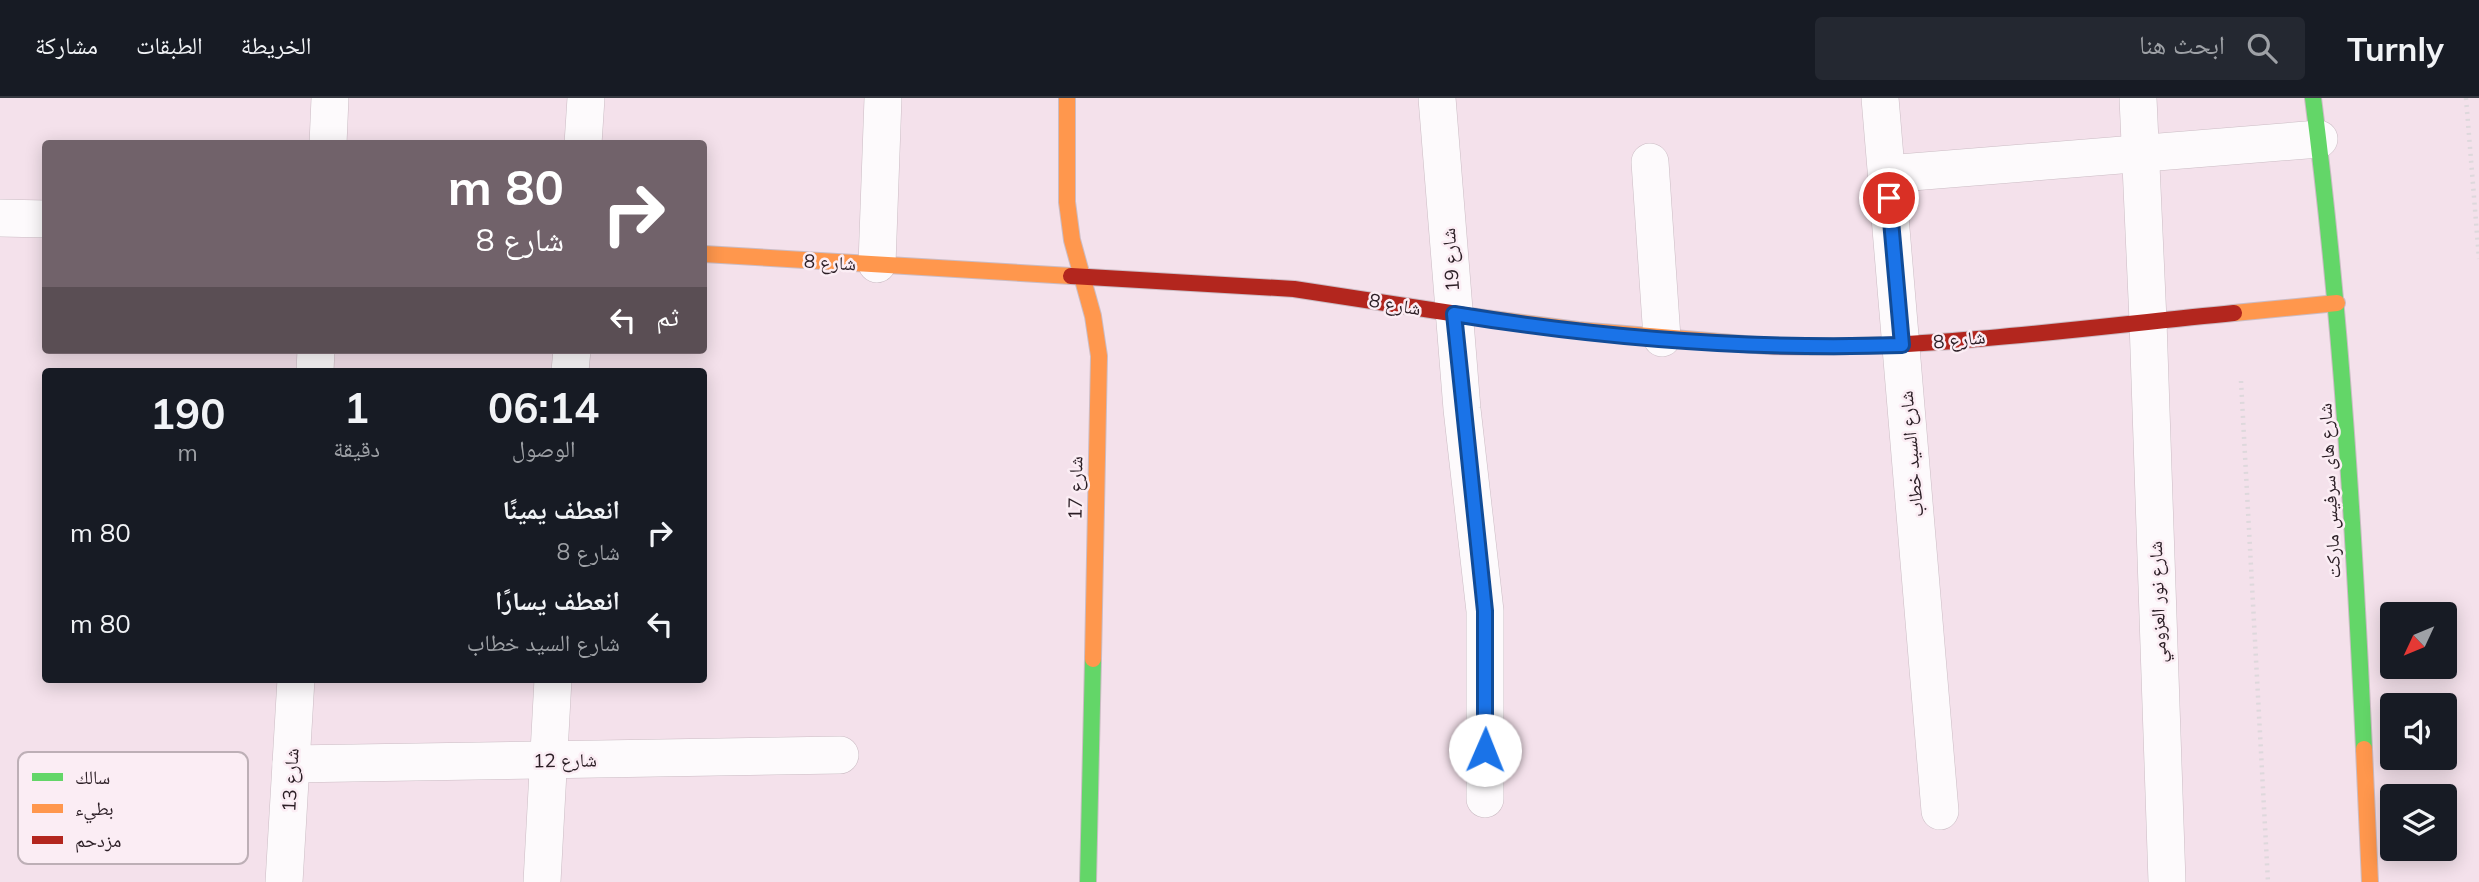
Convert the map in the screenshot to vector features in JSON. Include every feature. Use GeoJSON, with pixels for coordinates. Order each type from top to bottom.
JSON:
{"type":"FeatureCollection","features":[{"type":"Feature","properties":{"kind":"street"},"geometry":{"type":"LineString","coordinates":[[328,140],[330,98]]}},
{"type":"Feature","properties":{"kind":"street"},"geometry":{"type":"LineString","coordinates":[[583,140],[586,98]]}},
{"type":"Feature","properties":{"kind":"street"},"geometry":{"type":"LineString","coordinates":[[877,264],[883,98]]}},
{"type":"Feature","properties":{"kind":"street","name":"شارع 17"},"geometry":{"type":"LineString","coordinates":[[1067,98],[1067,202],[1072,240],[1093,316],[1099,356],[1088,882]]}},
{"type":"Feature","properties":{"kind":"street","name":"شارع 19"},"geometry":{"type":"LineString","coordinates":[[1437,98],[1454,314],[1485,611],[1485,799]]}},
{"type":"Feature","properties":{"kind":"street","name":"شارع السيد خطاب"},"geometry":{"type":"LineString","coordinates":[[1880,98],[1940,811]]}},
{"type":"Feature","properties":{"kind":"street","name":"شارع نور العزومي"},"geometry":{"type":"LineString","coordinates":[[2138,98],[2167,882]]}},
{"type":"Feature","properties":{"kind":"street","name":"شارع هاى سرفيس ماركت"},"geometry":{"type":"LineString","coordinates":[[2313,98],[2337,303],[2352,519],[2370,882]]}},
{"type":"Feature","properties":{"kind":"street"},"geometry":{"type":"LineString","coordinates":[[1886,174],[2319,139]]}},
{"type":"Feature","properties":{"kind":"street"},"geometry":{"type":"LineString","coordinates":[[1650,162],[1662,338]]}},
{"type":"Feature","properties":{"kind":"street"},"geometry":{"type":"LineString","coordinates":[[0,218],[42,219]]}},
{"type":"Feature","properties":{"kind":"street","name":"شارع 8"},"geometry":{"type":"LineString","coordinates":[[707,254],[1294,289],[1506,323],[1662,338],[1785,346],[1902,345],[2337,303]]}},
{"type":"Feature","properties":{"kind":"street","name":"شارع 13"},"geometry":{"type":"LineString","coordinates":[[284,882],[296,683]]}},
{"type":"Feature","properties":{"kind":"street"},"geometry":{"type":"LineString","coordinates":[[542,882],[554,683]]}},
{"type":"Feature","properties":{"kind":"street","name":"شارع 12"},"geometry":{"type":"LineString","coordinates":[[291,764],[840,755]]}},
{"type":"Feature","properties":{"kind":"path"},"geometry":{"type":"LineString","coordinates":[[2466,98],[2479,259]]}},
{"type":"Feature","properties":{"kind":"path"},"geometry":{"type":"LineString","coordinates":[[2241,381],[2268,882]]}},
{"type":"Feature","properties":{"kind":"traffic: fast"},"geometry":{"type":"LineString","coordinates":[[2313,98],[2345,423],[2364,749]]}},
{"type":"Feature","properties":{"kind":"traffic: fast"},"geometry":{"type":"LineString","coordinates":[[1088,882],[1093,659]]}},
{"type":"Feature","properties":{"kind":"traffic: slow"},"geometry":{"type":"LineString","coordinates":[[1067,98],[1067,202],[1072,240],[1093,316],[1099,356],[1093,659]]}},
{"type":"Feature","properties":{"kind":"traffic: slow"},"geometry":{"type":"LineString","coordinates":[[707,254],[1071,276]]}},
{"type":"Feature","properties":{"kind":"traffic: slow"},"geometry":{"type":"LineString","coordinates":[[2234,313],[2337,303]]}},
{"type":"Feature","properties":{"kind":"traffic: slow"},"geometry":{"type":"LineString","coordinates":[[1477,317],[1578,330],[1768,346]]}},
{"type":"Feature","properties":{"kind":"traffic: slow"},"geometry":{"type":"LineString","coordinates":[[2364,749],[2370,882]]}},
{"type":"Feature","properties":{"kind":"traffic: jam"},"geometry":{"type":"LineString","coordinates":[[1071,276],[1294,289],[1477,317]]}},
{"type":"Feature","properties":{"kind":"traffic: jam"},"geometry":{"type":"LineString","coordinates":[[1768,346],[1826,347],[1943,342],[2234,313]]}},
{"type":"Feature","properties":{"kind":"route"},"geometry":{"type":"LineString","coordinates":[[1485,750],[1485,611],[1454,314],[1506,323],[1757,346],[1826,348],[1902,345],[1889,198]]}}]}
